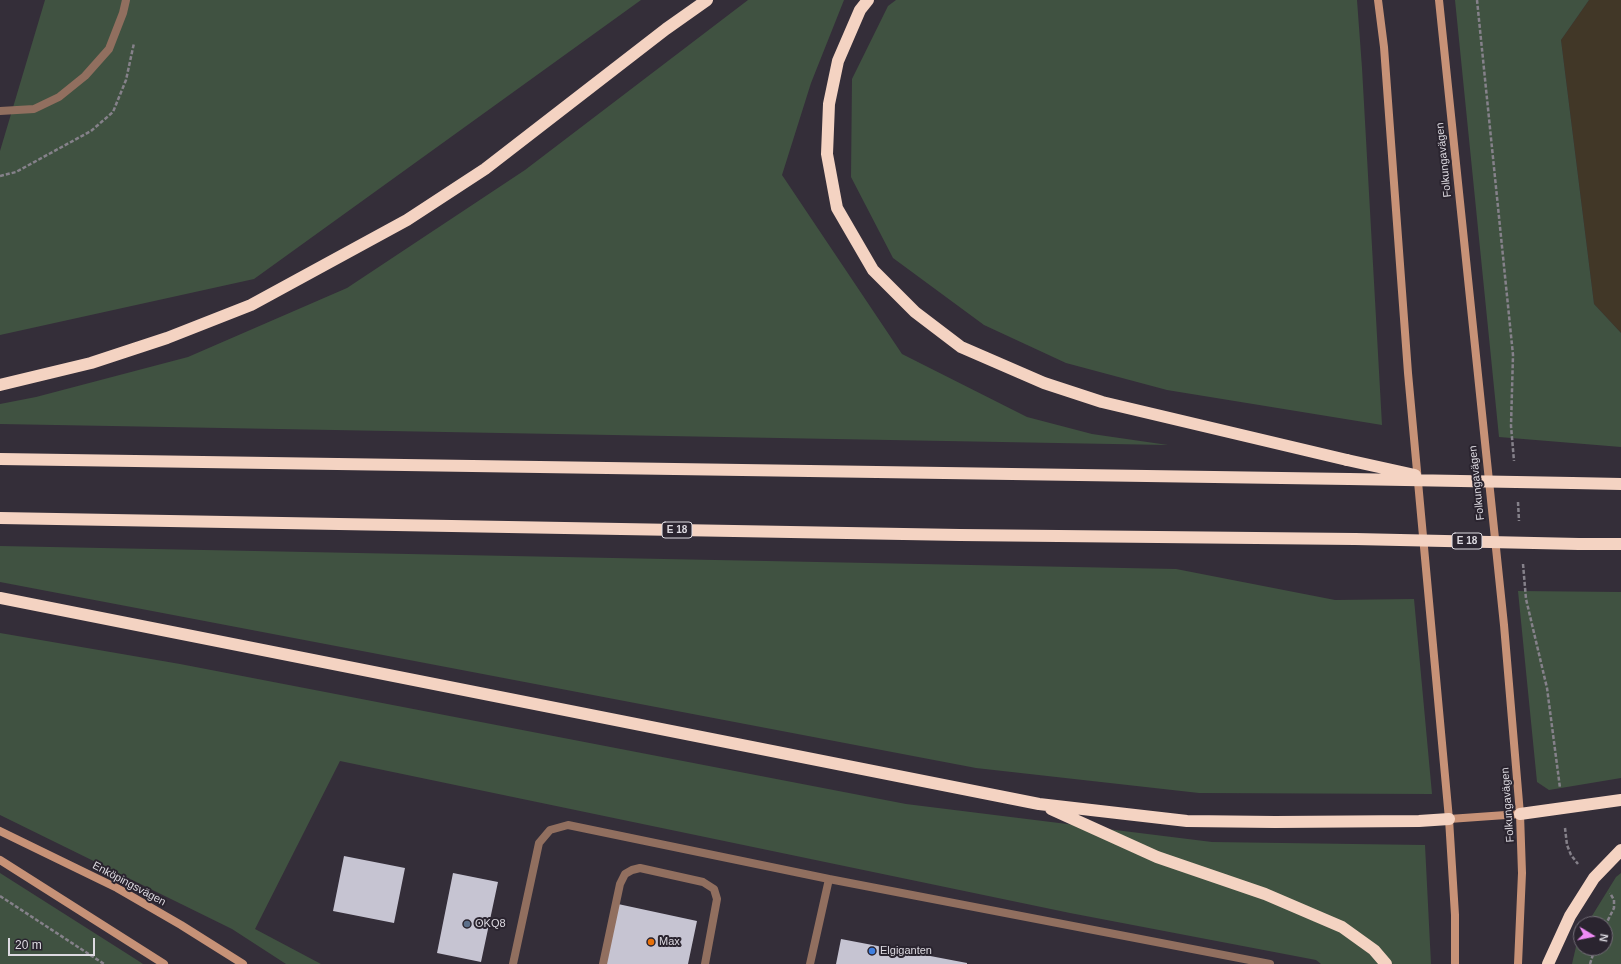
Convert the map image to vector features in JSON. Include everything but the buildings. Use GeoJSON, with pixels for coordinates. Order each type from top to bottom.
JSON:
{"type":"FeatureCollection","features":[{"type":"Feature","properties":{"kind":"highway"},"geometry":{"type":"LineString","coordinates":[[0,385],[91,363],[167,338],[251,305],[407,220],[485,169],[666,29],[707,0]]}},
{"type":"Feature","properties":{"kind":"highway"},"geometry":{"type":"LineString","coordinates":[[868,0],[860,10],[838,61],[829,104],[827,154],[837,208],[873,270],[915,312],[961,347],[1044,384],[1102,402],[1440,481]]}},
{"type":"Feature","properties":{"kind":"highway"},"geometry":{"type":"LineString","coordinates":[[0,459],[1621,484]]}},
{"type":"Feature","properties":{"kind":"highway","name":"E 18"},"geometry":{"type":"LineString","coordinates":[[0,518],[1621,544]]}},
{"type":"Feature","properties":{"kind":"highway"},"geometry":{"type":"LineString","coordinates":[[0,598],[1039,804],[1187,821],[1291,822],[1419,821],[1449,819]]}},
{"type":"Feature","properties":{"kind":"highway"},"geometry":{"type":"LineString","coordinates":[[1520,814],[1621,800]]}},
{"type":"Feature","properties":{"kind":"highway"},"geometry":{"type":"LineString","coordinates":[[1039,804],[1157,857],[1265,894],[1342,927],[1374,950],[1386,964]]}},
{"type":"Feature","properties":{"kind":"highway"},"geometry":{"type":"LineString","coordinates":[[1548,964],[1570,916],[1594,878],[1621,850]]}},
{"type":"Feature","properties":{"kind":"main road"},"geometry":{"type":"LineString","coordinates":[[1378,0],[1384,47],[1408,372],[1449,819],[1455,915],[1455,964]]}},
{"type":"Feature","properties":{"kind":"main road","name":"Folkungavägen"},"geometry":{"type":"LineString","coordinates":[[1439,0],[1504,625],[1520,814],[1522,873],[1518,964]]}},
{"type":"Feature","properties":{"kind":"main road"},"geometry":{"type":"LineString","coordinates":[[1449,819],[1520,814]]}},
{"type":"Feature","properties":{"kind":"main road","name":"Enköpingsvägen"},"geometry":{"type":"LineString","coordinates":[[0,831],[117,888],[181,925],[243,964]]}},
{"type":"Feature","properties":{"kind":"main road"},"geometry":{"type":"LineString","coordinates":[[0,860],[164,964]]}},
{"type":"Feature","properties":{"kind":"lane"},"geometry":{"type":"LineString","coordinates":[[0,111],[34,108],[60,97],[85,76],[109,49],[123,13],[126,0]]}},
{"type":"Feature","properties":{"kind":"lane"},"geometry":{"type":"LineString","coordinates":[[513,964],[539,843],[550,830],[568,825],[829,878],[1270,964]]}},
{"type":"Feature","properties":{"kind":"lane"},"geometry":{"type":"LineString","coordinates":[[603,964],[620,884],[625,874],[640,868],[703,882],[714,889],[717,900],[705,964]]}},
{"type":"Feature","properties":{"kind":"lane"},"geometry":{"type":"LineString","coordinates":[[810,964],[829,878]]}},
{"type":"Feature","properties":{"kind":"path"},"geometry":{"type":"LineString","coordinates":[[0,176],[16,172],[91,131],[113,112],[126,80],[136,36]]}},
{"type":"Feature","properties":{"kind":"path"},"geometry":{"type":"LineString","coordinates":[[0,896],[104,964]]}},
{"type":"Feature","properties":{"kind":"shaded area"},"geometry":{"type":"Polygon","coordinates":[[[1589,0],[1621,0],[1621,333],[1594,304],[1561,40],[1589,0]]]}},
{"type":"Feature","properties":{"kind":"green space"},"geometry":{"type":"Polygon","coordinates":[[[45,0],[641,0],[254,279],[0,335],[0,151],[45,0]]]}},
{"type":"Feature","properties":{"kind":"green space"},"geometry":{"type":"Polygon","coordinates":[[[748,0],[844,0],[811,83],[782,175],[902,354],[1027,417],[1092,434],[1168,445],[0,424],[0,404],[36,397],[188,357],[347,288],[525,170],[748,0]]]}},
{"type":"Feature","properties":{"kind":"green space"},"geometry":{"type":"Polygon","coordinates":[[[896,0],[1357,0],[1382,425],[1167,390],[1066,363],[984,325],[893,258],[851,177],[852,79],[888,6],[896,0]]]}},
{"type":"Feature","properties":{"kind":"green space"},"geometry":{"type":"Polygon","coordinates":[[[1455,0],[1589,0],[1561,40],[1594,304],[1621,333],[1621,447],[1499,437],[1455,0]]]}},
{"type":"Feature","properties":{"kind":"green space"},"geometry":{"type":"Polygon","coordinates":[[[0,546],[1176,569],[1335,600],[1414,599],[1432,794],[1199,793],[976,768],[0,582],[0,546]]]}},
{"type":"Feature","properties":{"kind":"green space"},"geometry":{"type":"Polygon","coordinates":[[[1518,591],[1621,592],[1621,778],[1549,790],[1537,782],[1518,591]]]}},
{"type":"Feature","properties":{"kind":"green space"},"geometry":{"type":"Polygon","coordinates":[[[0,633],[180,664],[906,804],[1212,842],[1425,845],[1431,964],[1321,964],[1316,960],[1070,913],[340,761],[255,929],[321,964],[286,964],[232,929],[0,815],[0,633]]]}},
{"type":"Feature","properties":{"kind":"green space"},"geometry":{"type":"Polygon","coordinates":[[[0,873],[137,960],[143,964],[0,964],[0,873]]]}},
{"type":"Feature","properties":{"kind":"green space"},"geometry":{"type":"Polygon","coordinates":[[[1621,873],[1621,964],[1572,964],[1574,956],[1613,956],[1613,916],[1592,916],[1616,877],[1621,873]]]}},
{"type":"Feature","properties":{"kind":"place","name":"OKQ8"},"geometry":{"type":"Point","coordinates":[467,924]}},
{"type":"Feature","properties":{"kind":"place","name":"Max"},"geometry":{"type":"Point","coordinates":[651,942]}},
{"type":"Feature","properties":{"kind":"place","name":"Elgiganten"},"geometry":{"type":"Point","coordinates":[872,951]}}]}
